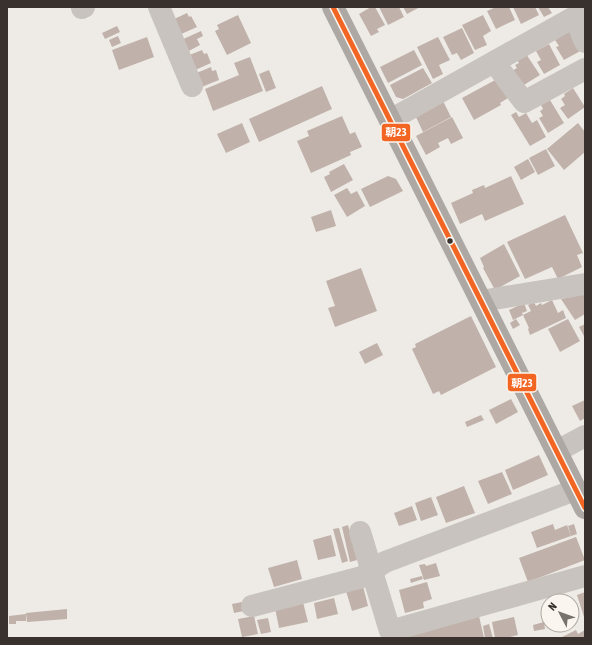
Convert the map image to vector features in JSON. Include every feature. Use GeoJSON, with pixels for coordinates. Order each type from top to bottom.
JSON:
{"type":"FeatureCollection","features":[{"type":"Feature","properties":{"kind":"main road"},"geometry":{"type":"LineString","coordinates":[[333,7],[580,499]]}},
{"type":"Feature","properties":{"kind":"street"},"geometry":{"type":"LineString","coordinates":[[159,7],[192,86]]}},
{"type":"Feature","properties":{"kind":"street"},"geometry":{"type":"LineString","coordinates":[[390,120],[580,14],[585,42]]}},
{"type":"Feature","properties":{"kind":"street"},"geometry":{"type":"LineString","coordinates":[[494,62],[524,102],[585,69]]}},
{"type":"Feature","properties":{"kind":"street"},"geometry":{"type":"LineString","coordinates":[[481,301],[585,284]]}},
{"type":"Feature","properties":{"kind":"street"},"geometry":{"type":"LineString","coordinates":[[557,451],[585,436]]}},
{"type":"Feature","properties":{"kind":"street"},"geometry":{"type":"LineString","coordinates":[[252,606],[362,577],[385,562],[580,499]]}},
{"type":"Feature","properties":{"kind":"street"},"geometry":{"type":"LineString","coordinates":[[360,532],[390,631],[585,576]]}},
{"type":"Feature","properties":{"kind":"building"},"geometry":{"type":"Polygon","coordinates":[[[371,7],[375,7],[385,25],[377,29],[379,32],[371,36],[359,14],[371,7]]]}},
{"type":"Feature","properties":{"kind":"building"},"geometry":{"type":"Polygon","coordinates":[[[379,7],[399,7],[404,17],[388,25],[379,7]]]}},
{"type":"Feature","properties":{"kind":"building"},"geometry":{"type":"Polygon","coordinates":[[[403,7],[420,7],[407,14],[403,7]]]}},
{"type":"Feature","properties":{"kind":"building"},"geometry":{"type":"Polygon","coordinates":[[[496,7],[509,7],[515,20],[496,29],[487,11],[496,7]]]}},
{"type":"Feature","properties":{"kind":"building"},"geometry":{"type":"Polygon","coordinates":[[[513,7],[535,7],[539,15],[521,24],[513,7]]]}},
{"type":"Feature","properties":{"kind":"building"},"geometry":{"type":"Polygon","coordinates":[[[538,7],[548,7],[552,13],[544,17],[538,7]]]}},
{"type":"Feature","properties":{"kind":"building"},"geometry":{"type":"Polygon","coordinates":[[[187,13],[189,17],[191,16],[197,27],[179,35],[172,20],[187,13]]]}},
{"type":"Feature","properties":{"kind":"building"},"geometry":{"type":"Polygon","coordinates":[[[238,15],[251,43],[227,55],[215,31],[219,29],[217,25],[238,15]]]}},
{"type":"Feature","properties":{"kind":"building"},"geometry":{"type":"Polygon","coordinates":[[[483,15],[491,31],[483,36],[487,45],[475,50],[462,25],[483,15]]]}},
{"type":"Feature","properties":{"kind":"building"},"geometry":{"type":"Polygon","coordinates":[[[117,26],[120,32],[105,39],[102,33],[117,26]]]}},
{"type":"Feature","properties":{"kind":"building"},"geometry":{"type":"Polygon","coordinates":[[[462,28],[474,53],[461,60],[457,53],[452,55],[443,37],[462,28]]]}},
{"type":"Feature","properties":{"kind":"building"},"geometry":{"type":"Polygon","coordinates":[[[570,30],[582,50],[564,60],[556,47],[559,46],[555,40],[570,30]]]}},
{"type":"Feature","properties":{"kind":"building"},"geometry":{"type":"Polygon","coordinates":[[[201,31],[203,36],[197,39],[200,45],[185,53],[179,41],[201,31]]]}},
{"type":"Feature","properties":{"kind":"building"},"geometry":{"type":"Polygon","coordinates":[[[118,36],[121,43],[112,47],[109,40],[118,36]]]}},
{"type":"Feature","properties":{"kind":"building"},"geometry":{"type":"Polygon","coordinates":[[[147,37],[154,57],[119,70],[112,50],[147,37]]]}},
{"type":"Feature","properties":{"kind":"building"},"geometry":{"type":"Polygon","coordinates":[[[438,37],[450,60],[439,65],[443,74],[433,79],[417,47],[438,37]]]}},
{"type":"Feature","properties":{"kind":"building"},"geometry":{"type":"Polygon","coordinates":[[[549,44],[560,65],[544,74],[537,62],[541,60],[536,51],[549,44]]]}},
{"type":"Feature","properties":{"kind":"building"},"geometry":{"type":"Polygon","coordinates":[[[202,50],[204,54],[207,53],[211,63],[193,71],[187,56],[202,50]]]}},
{"type":"Feature","properties":{"kind":"building"},"geometry":{"type":"Polygon","coordinates":[[[414,50],[422,65],[388,83],[380,67],[414,50]]]}},
{"type":"Feature","properties":{"kind":"building"},"geometry":{"type":"Polygon","coordinates":[[[526,54],[540,75],[519,88],[510,72],[517,68],[515,65],[519,63],[517,60],[526,54]]]}},
{"type":"Feature","properties":{"kind":"building"},"geometry":{"type":"Polygon","coordinates":[[[250,57],[263,91],[213,111],[205,89],[239,75],[234,63],[250,57]]]}},
{"type":"Feature","properties":{"kind":"building"},"geometry":{"type":"Polygon","coordinates":[[[211,67],[212,71],[216,70],[219,80],[199,88],[194,74],[211,67]]]}},
{"type":"Feature","properties":{"kind":"building"},"geometry":{"type":"Polygon","coordinates":[[[423,68],[432,83],[403,99],[396,97],[390,85],[423,68]]]}},
{"type":"Feature","properties":{"kind":"building"},"geometry":{"type":"Polygon","coordinates":[[[269,70],[276,88],[266,92],[259,74],[269,70]]]}},
{"type":"Feature","properties":{"kind":"building"},"geometry":{"type":"Polygon","coordinates":[[[497,79],[508,98],[500,103],[501,105],[474,120],[462,98],[497,79]]]}},
{"type":"Feature","properties":{"kind":"building"},"geometry":{"type":"Polygon","coordinates":[[[322,86],[332,109],[259,142],[249,119],[322,86]]]}},
{"type":"Feature","properties":{"kind":"building"},"geometry":{"type":"Polygon","coordinates":[[[573,88],[585,107],[568,119],[560,108],[565,105],[561,99],[565,96],[564,94],[573,88]]]}},
{"type":"Feature","properties":{"kind":"building"},"geometry":{"type":"Polygon","coordinates":[[[550,100],[564,123],[548,133],[539,118],[543,116],[540,111],[543,109],[541,105],[550,100]]]}},
{"type":"Feature","properties":{"kind":"building"},"geometry":{"type":"Polygon","coordinates":[[[443,101],[451,117],[423,132],[415,115],[443,101]]]}},
{"type":"Feature","properties":{"kind":"building"},"geometry":{"type":"Polygon","coordinates":[[[516,112],[519,117],[526,113],[532,123],[537,120],[546,137],[530,146],[511,115],[516,112]]]}},
{"type":"Feature","properties":{"kind":"building"},"geometry":{"type":"Polygon","coordinates":[[[342,116],[350,134],[355,132],[362,147],[350,152],[351,155],[311,173],[297,141],[309,136],[307,131],[342,116]]]}},
{"type":"Feature","properties":{"kind":"building"},"geometry":{"type":"Polygon","coordinates":[[[452,117],[463,138],[451,144],[448,138],[438,143],[440,147],[426,155],[416,136],[452,117]]]}},
{"type":"Feature","properties":{"kind":"building"},"geometry":{"type":"Polygon","coordinates":[[[242,123],[250,142],[226,153],[217,134],[242,123]]]}},
{"type":"Feature","properties":{"kind":"building"},"geometry":{"type":"Polygon","coordinates":[[[578,123],[585,132],[585,152],[564,170],[547,149],[578,123]]]}},
{"type":"Feature","properties":{"kind":"building"},"geometry":{"type":"Polygon","coordinates":[[[546,149],[555,166],[538,175],[529,158],[546,149]]]}},
{"type":"Feature","properties":{"kind":"building"},"geometry":{"type":"Polygon","coordinates":[[[528,159],[535,172],[521,180],[514,167],[528,159]]]}},
{"type":"Feature","properties":{"kind":"building"},"geometry":{"type":"Polygon","coordinates":[[[344,164],[353,180],[331,192],[324,177],[330,174],[329,172],[344,164]]]}},
{"type":"Feature","properties":{"kind":"building"},"geometry":{"type":"Polygon","coordinates":[[[388,176],[396,179],[403,191],[370,207],[361,189],[388,176]]]}},
{"type":"Feature","properties":{"kind":"building"},"geometry":{"type":"Polygon","coordinates":[[[511,176],[524,204],[485,221],[482,214],[460,224],[451,203],[473,193],[472,190],[484,185],[485,188],[511,176]]]}},
{"type":"Feature","properties":{"kind":"building"},"geometry":{"type":"Polygon","coordinates":[[[347,188],[351,194],[357,191],[365,206],[347,217],[334,195],[347,188]]]}},
{"type":"Feature","properties":{"kind":"building"},"geometry":{"type":"Polygon","coordinates":[[[331,210],[336,226],[316,232],[311,217],[331,210]]]}},
{"type":"Feature","properties":{"kind":"building"},"geometry":{"type":"Polygon","coordinates":[[[565,215],[583,253],[577,255],[582,267],[558,279],[552,267],[525,279],[507,242],[565,215]]]}},
{"type":"Feature","properties":{"kind":"building"},"geometry":{"type":"Polygon","coordinates":[[[504,244],[520,276],[495,290],[483,268],[484,267],[480,258],[504,244]]]}},
{"type":"Feature","properties":{"kind":"building"},"geometry":{"type":"Polygon","coordinates":[[[361,268],[377,311],[335,327],[328,308],[335,306],[326,281],[361,268]]]}},
{"type":"Feature","properties":{"kind":"building"},"geometry":{"type":"Polygon","coordinates":[[[585,294],[585,314],[575,320],[561,299],[585,294]]]}},
{"type":"Feature","properties":{"kind":"building"},"geometry":{"type":"Polygon","coordinates":[[[552,300],[558,313],[563,310],[566,318],[530,335],[529,328],[523,315],[531,311],[528,305],[534,302],[536,306],[541,303],[542,305],[552,300]]]}},
{"type":"Feature","properties":{"kind":"building"},"geometry":{"type":"Polygon","coordinates":[[[524,303],[527,311],[522,313],[523,315],[513,320],[509,310],[524,303]]]}},
{"type":"Feature","properties":{"kind":"building"},"geometry":{"type":"Polygon","coordinates":[[[471,316],[496,367],[441,395],[439,391],[433,394],[412,349],[416,347],[415,344],[471,316]]]}},
{"type":"Feature","properties":{"kind":"building"},"geometry":{"type":"Polygon","coordinates":[[[516,319],[520,325],[513,329],[510,323],[516,319]]]}},
{"type":"Feature","properties":{"kind":"building"},"geometry":{"type":"Polygon","coordinates":[[[568,319],[580,341],[560,352],[548,329],[568,319]]]}},
{"type":"Feature","properties":{"kind":"building"},"geometry":{"type":"Polygon","coordinates":[[[585,324],[585,338],[579,327],[585,324]]]}},
{"type":"Feature","properties":{"kind":"building"},"geometry":{"type":"Polygon","coordinates":[[[377,343],[383,355],[365,364],[359,352],[377,343]]]}},
{"type":"Feature","properties":{"kind":"building"},"geometry":{"type":"Polygon","coordinates":[[[511,399],[518,412],[496,424],[489,410],[511,399]]]}},
{"type":"Feature","properties":{"kind":"building"},"geometry":{"type":"Polygon","coordinates":[[[585,400],[585,418],[580,421],[572,406],[585,400]]]}},
{"type":"Feature","properties":{"kind":"building"},"geometry":{"type":"Polygon","coordinates":[[[481,415],[484,420],[467,427],[465,422],[481,415]]]}},
{"type":"Feature","properties":{"kind":"building"},"geometry":{"type":"Polygon","coordinates":[[[539,455],[548,475],[513,490],[505,470],[539,455]]]}},
{"type":"Feature","properties":{"kind":"building"},"geometry":{"type":"Polygon","coordinates":[[[502,472],[512,494],[488,504],[478,481],[502,472]]]}},
{"type":"Feature","properties":{"kind":"building"},"geometry":{"type":"Polygon","coordinates":[[[464,486],[475,513],[446,523],[436,497],[464,486]]]}},
{"type":"Feature","properties":{"kind":"building"},"geometry":{"type":"Polygon","coordinates":[[[431,497],[438,515],[421,521],[415,503],[431,497]]]}},
{"type":"Feature","properties":{"kind":"building"},"geometry":{"type":"Polygon","coordinates":[[[412,506],[417,520],[399,526],[394,513],[412,506]]]}},
{"type":"Feature","properties":{"kind":"building"},"geometry":{"type":"Polygon","coordinates":[[[553,524],[555,530],[567,525],[571,536],[537,548],[531,532],[553,524]]]}},
{"type":"Feature","properties":{"kind":"building"},"geometry":{"type":"Polygon","coordinates":[[[574,524],[577,534],[571,536],[568,526],[574,524]]]}},
{"type":"Feature","properties":{"kind":"building"},"geometry":{"type":"Polygon","coordinates":[[[348,525],[357,560],[350,562],[342,527],[348,525]]]}},
{"type":"Feature","properties":{"kind":"building"},"geometry":{"type":"Polygon","coordinates":[[[339,528],[348,561],[342,563],[333,529],[339,528]]]}},
{"type":"Feature","properties":{"kind":"building"},"geometry":{"type":"Polygon","coordinates":[[[331,535],[336,556],[318,560],[313,540],[331,535]]]}},
{"type":"Feature","properties":{"kind":"building"},"geometry":{"type":"Polygon","coordinates":[[[576,537],[585,560],[528,582],[519,558],[576,537]]]}},
{"type":"Feature","properties":{"kind":"building"},"geometry":{"type":"Polygon","coordinates":[[[297,560],[302,579],[274,587],[268,568],[297,560]]]}},
{"type":"Feature","properties":{"kind":"building"},"geometry":{"type":"Polygon","coordinates":[[[436,563],[440,576],[424,580],[419,565],[425,564],[426,566],[436,563]]]}},
{"type":"Feature","properties":{"kind":"building"},"geometry":{"type":"Polygon","coordinates":[[[422,576],[423,579],[411,583],[410,579],[422,576]]]}},
{"type":"Feature","properties":{"kind":"building"},"geometry":{"type":"Polygon","coordinates":[[[427,582],[432,599],[423,602],[424,608],[405,613],[399,590],[427,582]]]}},
{"type":"Feature","properties":{"kind":"building"},"geometry":{"type":"Polygon","coordinates":[[[363,586],[368,606],[352,611],[346,591],[363,586]]]}},
{"type":"Feature","properties":{"kind":"building"},"geometry":{"type":"Polygon","coordinates":[[[585,592],[585,620],[580,604],[580,594],[585,592]]]}},
{"type":"Feature","properties":{"kind":"building"},"geometry":{"type":"Polygon","coordinates":[[[334,598],[338,614],[317,619],[314,603],[334,598]]]}},
{"type":"Feature","properties":{"kind":"building"},"geometry":{"type":"Polygon","coordinates":[[[242,602],[244,611],[234,613],[232,604],[242,602]]]}},
{"type":"Feature","properties":{"kind":"building"},"geometry":{"type":"Polygon","coordinates":[[[303,602],[308,622],[279,628],[275,608],[303,602]]]}},
{"type":"Feature","properties":{"kind":"building"},"geometry":{"type":"Polygon","coordinates":[[[67,609],[67,619],[27,622],[26,613],[67,609]]]}},
{"type":"Feature","properties":{"kind":"building"},"geometry":{"type":"Polygon","coordinates":[[[26,614],[26,621],[16,621],[16,624],[9,624],[9,616],[26,614]]]}},
{"type":"Feature","properties":{"kind":"building"},"geometry":{"type":"Polygon","coordinates":[[[254,616],[258,634],[242,637],[238,619],[254,616]]]}},
{"type":"Feature","properties":{"kind":"building"},"geometry":{"type":"Polygon","coordinates":[[[479,616],[484,638],[404,638],[479,616]]]}},
{"type":"Feature","properties":{"kind":"building"},"geometry":{"type":"Polygon","coordinates":[[[514,617],[518,635],[506,638],[495,638],[492,622],[514,617]]]}},
{"type":"Feature","properties":{"kind":"building"},"geometry":{"type":"Polygon","coordinates":[[[268,618],[271,632],[261,634],[257,620],[268,618]]]}},
{"type":"Feature","properties":{"kind":"building"},"geometry":{"type":"Polygon","coordinates":[[[540,623],[540,630],[534,631],[533,625],[540,623]]]}},
{"type":"Feature","properties":{"kind":"building"},"geometry":{"type":"Polygon","coordinates":[[[489,624],[493,638],[485,638],[483,626],[489,624]]]}},
{"type":"Feature","properties":{"kind":"building"},"geometry":{"type":"Polygon","coordinates":[[[585,630],[585,638],[560,638],[570,633],[578,634],[585,630]]]}},
{"type":"Feature","properties":{"kind":"transit line","name":"朝23"},"geometry":{"type":"LineString","coordinates":[[333,7],[585,508]]}}]}
